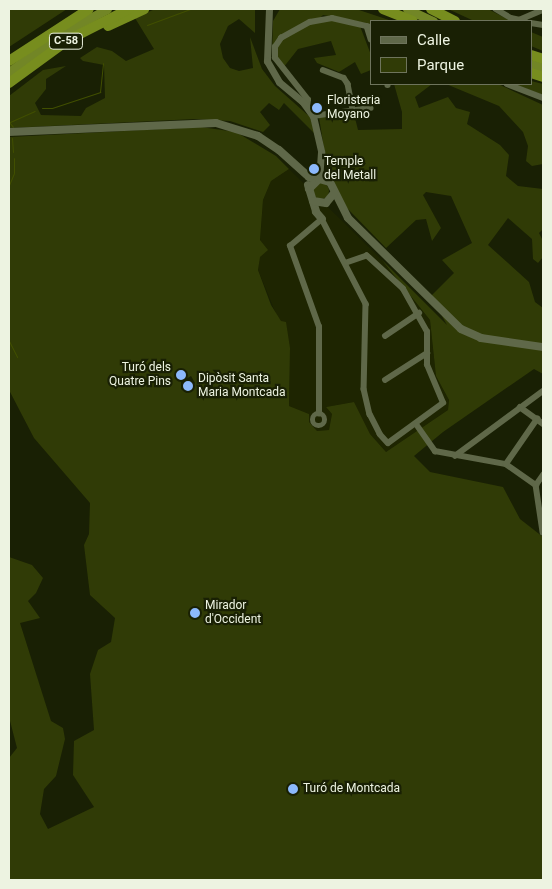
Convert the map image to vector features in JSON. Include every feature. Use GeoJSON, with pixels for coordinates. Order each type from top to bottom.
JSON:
{"type":"FeatureCollection","features":[{"type":"Feature","properties":{"kind":"highway","name":"C-58"},"geometry":{"type":"LineString","coordinates":[[9,61],[38,39],[88,9]]}},
{"type":"Feature","properties":{"kind":"highway"},"geometry":{"type":"LineString","coordinates":[[9,72],[62,33],[107,9]]}},
{"type":"Feature","properties":{"kind":"highway","name":"C-58"},"geometry":{"type":"LineString","coordinates":[[9,83],[68,40],[129,9]]}},
{"type":"Feature","properties":{"kind":"highway"},"geometry":{"type":"LineString","coordinates":[[108,26],[144,9]]}},
{"type":"Feature","properties":{"kind":"highway"},"geometry":{"type":"LineString","coordinates":[[383,9],[410,20]]}},
{"type":"Feature","properties":{"kind":"highway"},"geometry":{"type":"LineString","coordinates":[[407,9],[431,20]]}},
{"type":"Feature","properties":{"kind":"highway"},"geometry":{"type":"LineString","coordinates":[[431,9],[453,20]]}},
{"type":"Feature","properties":{"kind":"highway"},"geometry":{"type":"LineString","coordinates":[[9,52],[38,39]]}},
{"type":"Feature","properties":{"kind":"highway"},"geometry":{"type":"LineString","coordinates":[[9,89],[36,71]]}},
{"type":"Feature","properties":{"kind":"main road"},"geometry":{"type":"LineString","coordinates":[[9,132],[216,123],[258,136],[279,150],[302,172],[332,184],[340,206],[461,328],[481,338],[543,347]]}},
{"type":"Feature","properties":{"kind":"main road"},"geometry":{"type":"LineString","coordinates":[[302,172],[321,218]]}},
{"type":"Feature","properties":{"kind":"main road"},"geometry":{"type":"LineString","coordinates":[[309,188],[321,180]]}},
{"type":"Feature","properties":{"kind":"main road"},"geometry":{"type":"LineString","coordinates":[[321,218],[326,203],[334,193]]}},
{"type":"Feature","properties":{"kind":"main road"},"geometry":{"type":"LineString","coordinates":[[313,201],[340,206]]}},
{"type":"Feature","properties":{"kind":"street"},"geometry":{"type":"LineString","coordinates":[[269,9],[266,48],[269,67],[279,82],[307,107],[313,116],[321,152],[321,180]]}},
{"type":"Feature","properties":{"kind":"street"},"geometry":{"type":"LineString","coordinates":[[496,9],[522,20],[543,10]]}},
{"type":"Feature","properties":{"kind":"street"},"geometry":{"type":"LineString","coordinates":[[307,107],[308,100],[275,58],[275,47],[281,38],[310,22],[332,18],[369,27]]}},
{"type":"Feature","properties":{"kind":"street"},"geometry":{"type":"LineString","coordinates":[[323,70],[344,78],[348,84],[353,110]]}},
{"type":"Feature","properties":{"kind":"street"},"geometry":{"type":"LineString","coordinates":[[510,85],[543,98]]}},
{"type":"Feature","properties":{"kind":"street"},"geometry":{"type":"LineString","coordinates":[[313,116],[370,108]]}},
{"type":"Feature","properties":{"kind":"street"},"geometry":{"type":"LineString","coordinates":[[319,414],[319,327],[290,246],[321,218],[347,263],[366,304],[363,364],[370,414],[388,443],[442,407],[443,403],[430,378],[427,332],[419,313],[403,289],[374,259],[367,256],[347,263]]}},
{"type":"Feature","properties":{"kind":"street"},"geometry":{"type":"LineString","coordinates":[[385,336],[419,313]]}},
{"type":"Feature","properties":{"kind":"street"},"geometry":{"type":"LineString","coordinates":[[385,380],[427,353]]}},
{"type":"Feature","properties":{"kind":"street"},"geometry":{"type":"LineString","coordinates":[[455,456],[543,391]]}},
{"type":"Feature","properties":{"kind":"street"},"geometry":{"type":"LineString","coordinates":[[520,407],[543,424]]}},
{"type":"Feature","properties":{"kind":"street"},"geometry":{"type":"LineString","coordinates":[[506,464],[537,419]]}},
{"type":"Feature","properties":{"kind":"street"},"geometry":{"type":"LineString","coordinates":[[417,425],[434,451],[506,464],[536,485]]}},
{"type":"Feature","properties":{"kind":"street"},"geometry":{"type":"LineString","coordinates":[[543,475],[536,485],[543,532]]}},
{"type":"Feature","properties":{"kind":"shaded area"},"geometry":{"type":"Polygon","coordinates":[[[289,169],[381,259],[430,320],[436,376],[449,400],[448,410],[386,452],[370,434],[354,402],[326,407],[332,414],[329,430],[317,431],[309,422],[309,414],[289,406],[290,348],[258,270],[263,200],[271,181],[289,169]]]}},
{"type":"Feature","properties":{"kind":"green space"},"geometry":{"type":"Polygon","coordinates":[[[9,9],[67,9],[9,47],[9,9]]]}},
{"type":"Feature","properties":{"kind":"green space"},"geometry":{"type":"Polygon","coordinates":[[[155,9],[255,9],[255,33],[239,19],[228,26],[220,44],[223,58],[230,68],[239,71],[253,68],[250,37],[262,69],[275,86],[310,117],[315,134],[284,103],[279,110],[269,103],[260,112],[270,125],[263,132],[230,121],[195,119],[9,128],[9,96],[43,70],[66,66],[46,79],[46,89],[35,103],[41,115],[81,116],[86,108],[105,98],[104,65],[83,61],[80,58],[97,47],[112,51],[126,61],[154,49],[135,18],[155,9]]]}},
{"type":"Feature","properties":{"kind":"green space"},"geometry":{"type":"Polygon","coordinates":[[[280,9],[356,9],[389,20],[370,20],[370,24],[323,15],[321,17],[360,26],[370,52],[370,70],[361,74],[355,62],[339,72],[317,63],[314,58],[336,55],[331,41],[298,49],[283,68],[272,58],[273,21],[280,9]]]}},
{"type":"Feature","properties":{"kind":"green space"},"geometry":{"type":"Polygon","coordinates":[[[448,9],[488,9],[509,20],[472,20],[448,9]]]}},
{"type":"Feature","properties":{"kind":"green space"},"geometry":{"type":"Polygon","coordinates":[[[532,32],[543,37],[543,51],[532,46],[532,32]]]}},
{"type":"Feature","properties":{"kind":"green space"},"geometry":{"type":"Polygon","coordinates":[[[532,81],[543,84],[543,95],[517,85],[532,85],[532,81]]]}},
{"type":"Feature","properties":{"kind":"green space"},"geometry":{"type":"Polygon","coordinates":[[[394,85],[431,85],[415,97],[419,108],[448,97],[456,108],[470,112],[467,124],[500,145],[509,155],[506,176],[518,186],[543,189],[543,229],[539,233],[543,241],[543,257],[538,263],[533,259],[532,239],[508,218],[488,245],[529,282],[535,302],[543,308],[543,374],[534,369],[443,432],[414,456],[430,472],[503,487],[520,519],[543,537],[543,880],[9,880],[9,758],[17,748],[9,717],[9,557],[32,565],[43,578],[36,593],[28,601],[40,618],[20,623],[51,721],[63,728],[65,739],[56,776],[44,789],[40,814],[48,829],[94,807],[73,775],[74,741],[94,730],[90,674],[98,650],[111,642],[115,618],[90,595],[84,545],[89,534],[90,503],[34,438],[9,390],[9,137],[201,127],[236,132],[276,156],[289,169],[271,181],[263,200],[260,240],[268,250],[260,257],[258,270],[271,305],[281,321],[286,322],[290,348],[289,406],[309,414],[309,422],[317,431],[329,430],[332,414],[326,407],[354,402],[370,434],[386,452],[448,410],[449,400],[436,376],[430,320],[381,259],[447,325],[431,296],[454,273],[442,260],[472,243],[451,196],[426,192],[423,195],[441,228],[432,241],[426,219],[416,220],[386,248],[345,206],[329,180],[319,117],[354,114],[358,130],[402,129],[402,112],[394,85]],[[191,376],[181,382],[181,389],[187,393],[195,383],[191,376]]]}},
{"type":"Feature","properties":{"kind":"green space"},"geometry":{"type":"Polygon","coordinates":[[[448,85],[500,85],[543,105],[543,164],[532,166],[526,161],[528,146],[523,132],[499,106],[448,85]]]}},
{"type":"Feature","properties":{"kind":"green space"},"geometry":{"type":"Polygon","coordinates":[[[318,183],[324,183],[329,188],[327,197],[318,199],[313,194],[313,188],[318,183]]]}},
{"type":"Feature","properties":{"kind":"waterway"},"geometry":{"type":"LineString","coordinates":[[147,25],[190,9]]}},
{"type":"Feature","properties":{"kind":"waterway"},"geometry":{"type":"LineString","coordinates":[[42,108],[52,108],[100,92],[103,63]]}},
{"type":"Feature","properties":{"kind":"waterway"},"geometry":{"type":"LineString","coordinates":[[10,122],[35,111]]}},
{"type":"Feature","properties":{"kind":"waterway"},"geometry":{"type":"LineString","coordinates":[[9,122],[13,127]]}},
{"type":"Feature","properties":{"kind":"waterway"},"geometry":{"type":"LineString","coordinates":[[12,138],[13,152]]}},
{"type":"Feature","properties":{"kind":"waterway"},"geometry":{"type":"LineString","coordinates":[[9,185],[14,173],[14,158]]}},
{"type":"Feature","properties":{"kind":"waterway"},"geometry":{"type":"LineString","coordinates":[[9,341],[17,357]]}},
{"type":"Feature","properties":{"kind":"place","name":"Floristeria Moyano"},"geometry":{"type":"Point","coordinates":[317,108]}},
{"type":"Feature","properties":{"kind":"place","name":"Temple del Metall"},"geometry":{"type":"Point","coordinates":[314,169]}},
{"type":"Feature","properties":{"kind":"place","name":"Turó dels Quatre Pins"},"geometry":{"type":"Point","coordinates":[181,375]}},
{"type":"Feature","properties":{"kind":"place","name":"Dipòsit Santa Maria Montcada"},"geometry":{"type":"Point","coordinates":[188,386]}},
{"type":"Feature","properties":{"kind":"place","name":"Mirador d'Occident"},"geometry":{"type":"Point","coordinates":[195,613]}},
{"type":"Feature","properties":{"kind":"place","name":"Turó de Montcada"},"geometry":{"type":"Point","coordinates":[293,789]}}]}
